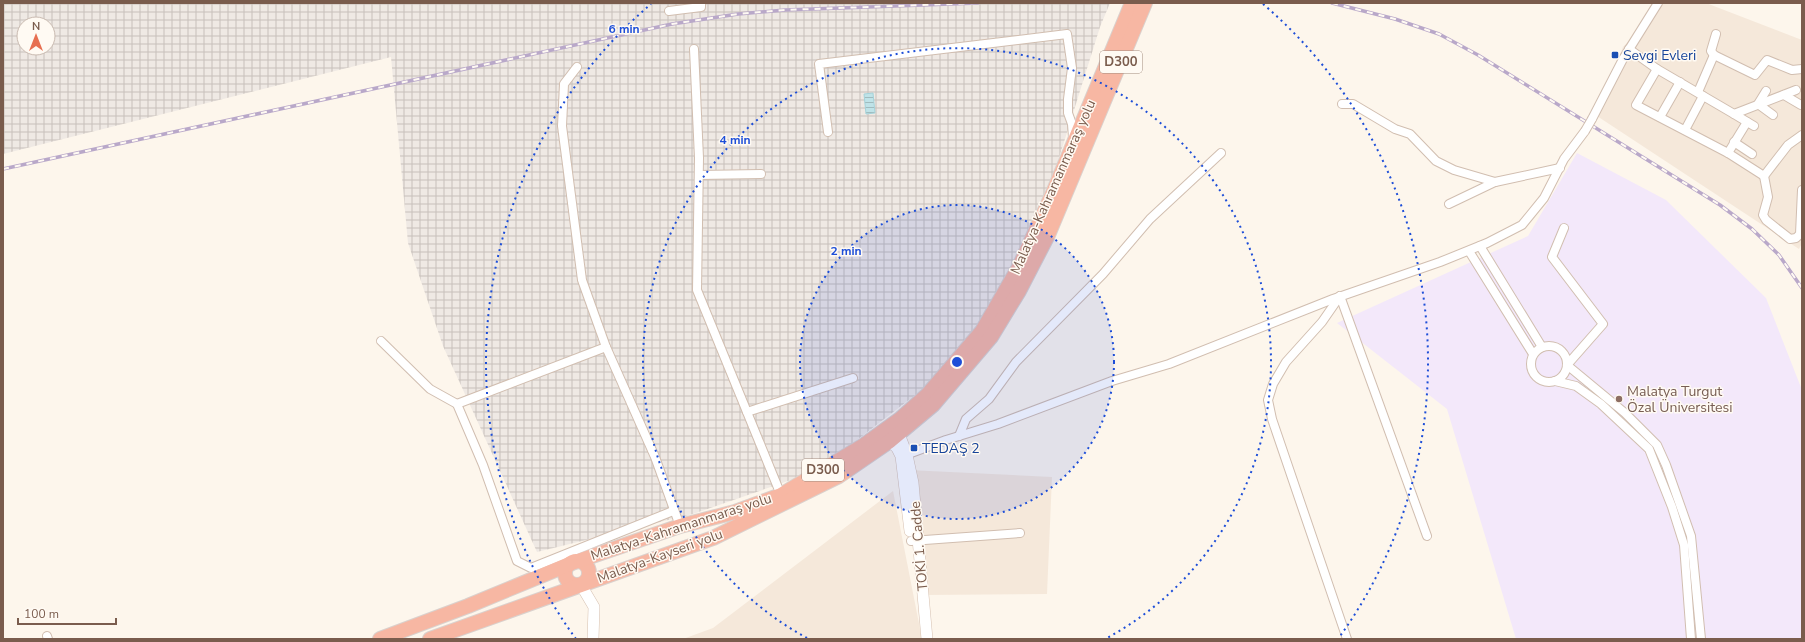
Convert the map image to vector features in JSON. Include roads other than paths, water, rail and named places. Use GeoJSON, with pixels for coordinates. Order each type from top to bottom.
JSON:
{"type":"FeatureCollection","features":[{"type":"Feature","properties":{"kind":"highway","name":"Malatya-Kahramanmaraş yolu"},"geometry":{"type":"LineString","coordinates":[[380,639],[468,606],[572,563],[680,526],[735,512],[781,495],[864,445],[900,419],[927,395],[982,331],[1019,267],[1053,193],[1074,141],[1130,26],[1132,3]]}},
{"type":"Feature","properties":{"kind":"highway","name":"Malatya-Kayseri yolu"},"geometry":{"type":"LineString","coordinates":[[430,639],[713,538],[839,476],[895,437],[933,405],[991,337],[1019,291],[1048,235],[1130,26],[1145,3]]}},
{"type":"Feature","properties":{"kind":"highway"},"geometry":{"type":"LineString","coordinates":[[572,563],[565,572],[567,579],[573,585],[581,585]]}},
{"type":"Feature","properties":{"kind":"main road"},"geometry":{"type":"LineString","coordinates":[[895,437],[897,448],[904,456]]}},
{"type":"Feature","properties":{"kind":"main road","name":"TOKİ 1. Cadde"},"geometry":{"type":"LineString","coordinates":[[904,456],[927,639]]}},
{"type":"Feature","properties":{"kind":"main road","name":"TOKİ 1. Cadde"},"geometry":{"type":"LineString","coordinates":[[915,540],[921,639]]}},
{"type":"Feature","properties":{"kind":"main road"},"geometry":{"type":"LineString","coordinates":[[581,585],[594,607],[593,639]]}},
{"type":"Feature","properties":{"kind":"street"},"geometry":{"type":"LineString","coordinates":[[669,11],[701,7],[701,3]]}},
{"type":"Feature","properties":{"kind":"street"},"geometry":{"type":"LineString","coordinates":[[904,456],[959,436],[998,424],[1112,381],[1169,364],[1340,296],[1469,251],[1522,225],[1544,198],[1564,159],[1585,131],[1629,49],[1658,3]]}},
{"type":"Feature","properties":{"kind":"street"},"geometry":{"type":"LineString","coordinates":[[828,132],[819,64],[1067,34],[1072,68],[1068,99],[1068,113],[1072,124],[1074,141]]}},
{"type":"Feature","properties":{"kind":"street"},"geometry":{"type":"LineString","coordinates":[[1716,34],[1711,51],[1714,55],[1755,75],[1767,60],[1792,70],[1802,69]]}},
{"type":"Feature","properties":{"kind":"street"},"geometry":{"type":"LineString","coordinates":[[694,49],[699,176],[697,290],[781,495]]}},
{"type":"Feature","properties":{"kind":"street"},"geometry":{"type":"LineString","coordinates":[[1629,49],[1657,69],[1750,124],[1734,142],[1728,154]]}},
{"type":"Feature","properties":{"kind":"street"},"geometry":{"type":"LineString","coordinates":[[1685,130],[1714,55]]}},
{"type":"Feature","properties":{"kind":"street"},"geometry":{"type":"LineString","coordinates":[[577,66],[564,84],[562,126],[565,158],[576,222],[582,280],[606,347],[655,457],[673,511],[680,526]]}},
{"type":"Feature","properties":{"kind":"street"},"geometry":{"type":"LineString","coordinates":[[1657,69],[1636,105],[1685,130],[1764,176]]}},
{"type":"Feature","properties":{"kind":"street"},"geometry":{"type":"LineString","coordinates":[[1660,117],[1680,82]]}},
{"type":"Feature","properties":{"kind":"street"},"geometry":{"type":"LineString","coordinates":[[1753,103],[1796,90]]}},
{"type":"Feature","properties":{"kind":"street"},"geometry":{"type":"LineString","coordinates":[[1734,114],[1753,103],[1766,91]]}},
{"type":"Feature","properties":{"kind":"street"},"geometry":{"type":"LineString","coordinates":[[1784,94],[1801,105]]}},
{"type":"Feature","properties":{"kind":"street"},"geometry":{"type":"LineString","coordinates":[[1753,103],[1773,115]]}},
{"type":"Feature","properties":{"kind":"street"},"geometry":{"type":"LineString","coordinates":[[1342,104],[1353,104],[1395,129],[1410,134],[1436,161],[1454,170],[1495,182]]}},
{"type":"Feature","properties":{"kind":"street"},"geometry":{"type":"LineString","coordinates":[[1802,135],[1788,145],[1764,176],[1768,198],[1763,215],[1766,220],[1790,239],[1796,238],[1800,234],[1802,190]]}},
{"type":"Feature","properties":{"kind":"street"},"geometry":{"type":"LineString","coordinates":[[1734,142],[1752,154]]}},
{"type":"Feature","properties":{"kind":"street"},"geometry":{"type":"LineString","coordinates":[[959,436],[966,419],[989,398],[1016,362],[1103,274],[1150,220],[1221,153]]}},
{"type":"Feature","properties":{"kind":"street"},"geometry":{"type":"LineString","coordinates":[[1449,204],[1495,182],[1560,168]]}},
{"type":"Feature","properties":{"kind":"street"},"geometry":{"type":"LineString","coordinates":[[699,176],[761,174]]}},
{"type":"Feature","properties":{"kind":"street"},"geometry":{"type":"LineString","coordinates":[[1555,381],[1563,376],[1567,365],[1603,324],[1552,258],[1564,228]]}},
{"type":"Feature","properties":{"kind":"street"},"geometry":{"type":"LineString","coordinates":[[1480,246],[1542,347]]}},
{"type":"Feature","properties":{"kind":"street"},"geometry":{"type":"LineString","coordinates":[[1469,251],[1533,354]]}},
{"type":"Feature","properties":{"kind":"street"},"geometry":{"type":"LineString","coordinates":[[1340,296],[1427,536]]}},
{"type":"Feature","properties":{"kind":"street"},"geometry":{"type":"LineString","coordinates":[[1340,296],[1322,322],[1286,362],[1273,384],[1268,400],[1272,419],[1347,639]]}},
{"type":"Feature","properties":{"kind":"street"},"geometry":{"type":"LineString","coordinates":[[381,341],[430,389],[457,404],[483,465],[517,561],[531,568],[673,511]]}},
{"type":"Feature","properties":{"kind":"street"},"geometry":{"type":"LineString","coordinates":[[457,404],[606,347]]}},
{"type":"Feature","properties":{"kind":"street"},"geometry":{"type":"LineString","coordinates":[[1691,639],[1684,545],[1672,507],[1649,449],[1595,399],[1576,386],[1555,381],[1546,382],[1536,377],[1530,366],[1533,354],[1542,347],[1554,347],[1559,349],[1564,354],[1567,365],[1625,413],[1657,445],[1666,465],[1691,536],[1701,639]]}},
{"type":"Feature","properties":{"kind":"street"},"geometry":{"type":"LineString","coordinates":[[747,412],[853,378]]}},
{"type":"Feature","properties":{"kind":"street"},"geometry":{"type":"LineString","coordinates":[[915,540],[1020,533]]}},
{"type":"Feature","properties":{"kind":"water"},"geometry":{"type":"Polygon","coordinates":[[[873,93],[875,113],[866,114],[864,94],[873,93]]]}},
{"type":"Feature","properties":{"kind":"railway"},"geometry":{"type":"LineString","coordinates":[[3,169],[672,24],[738,14],[785,10],[978,3]]}},
{"type":"Feature","properties":{"kind":"railway"},"geometry":{"type":"LineString","coordinates":[[1332,3],[1395,19],[1439,34],[1478,55],[1720,205],[1752,229],[1779,255],[1802,288]]}},
{"type":"Feature","properties":{"kind":"place","name":"Sevgi Evleri"},"geometry":{"type":"Point","coordinates":[1615,55]}},
{"type":"Feature","properties":{"kind":"place","name":"Malatya Turgut Özal Üniversitesi"},"geometry":{"type":"Point","coordinates":[1619,399]}},
{"type":"Feature","properties":{"kind":"place","name":"TEDAŞ 2"},"geometry":{"type":"Point","coordinates":[914,448]}}]}
